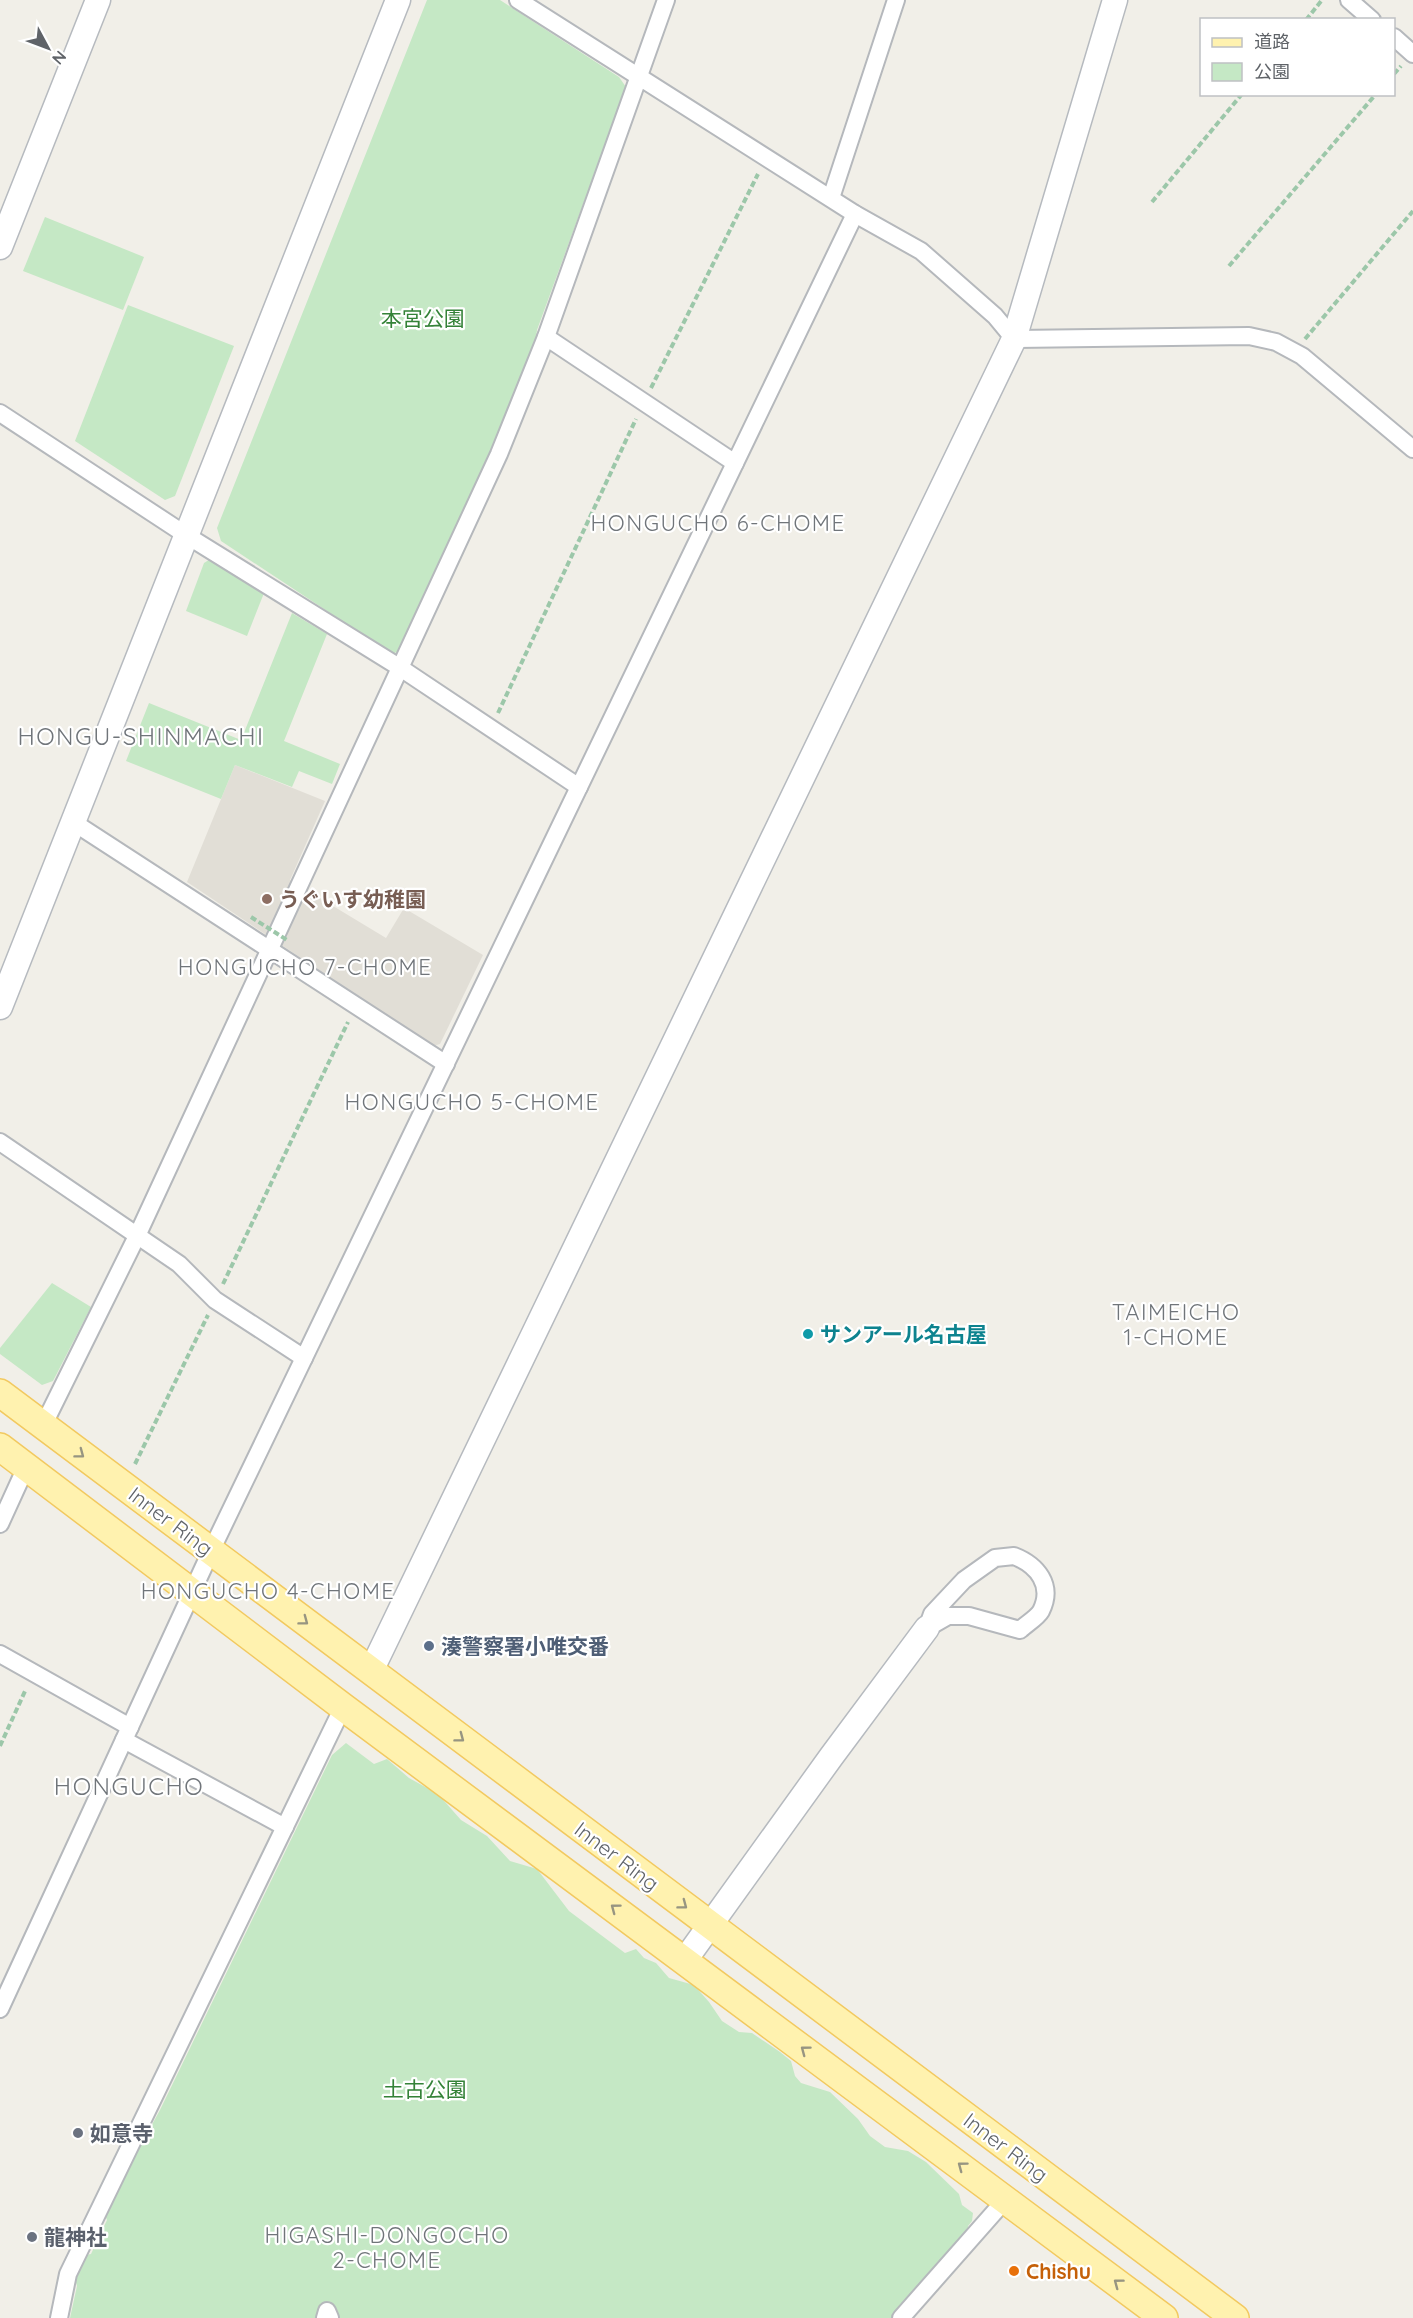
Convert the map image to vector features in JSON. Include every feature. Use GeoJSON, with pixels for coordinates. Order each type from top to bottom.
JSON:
{"type":"FeatureCollection","features":[{"type":"Feature","properties":{"kind":"main road","name":"Inner Ring"},"geometry":{"type":"LineString","coordinates":[[0,1393],[1235,2318]]}},
{"type":"Feature","properties":{"kind":"main road","name":"Inner Ring"},"geometry":{"type":"LineString","coordinates":[[0,1447],[343,1707],[1164,2318]]}},
{"type":"Feature","properties":{"kind":"street"},"geometry":{"type":"LineString","coordinates":[[0,247],[98,0]]}},
{"type":"Feature","properties":{"kind":"street"},"geometry":{"type":"LineString","coordinates":[[0,1007],[398,0]]}},
{"type":"Feature","properties":{"kind":"street"},"geometry":{"type":"LineString","coordinates":[[518,0],[855,214],[921,251],[994,316],[1014,339],[1249,336],[1276,342],[1294,352],[1413,449]]}},
{"type":"Feature","properties":{"kind":"street"},"geometry":{"type":"LineString","coordinates":[[43,1426],[137,1236],[499,454],[546,337],[666,0]]}},
{"type":"Feature","properties":{"kind":"street"},"geometry":{"type":"LineString","coordinates":[[831,198],[896,0]]}},
{"type":"Feature","properties":{"kind":"street"},"geometry":{"type":"LineString","coordinates":[[371,1671],[1014,339],[1114,0]]}},
{"type":"Feature","properties":{"kind":"street"},"geometry":{"type":"LineString","coordinates":[[1349,0],[1370,18]]}},
{"type":"Feature","properties":{"kind":"street"},"geometry":{"type":"LineString","coordinates":[[1395,38],[1413,54]]}},
{"type":"Feature","properties":{"kind":"street"},"geometry":{"type":"LineString","coordinates":[[0,2009],[211,1551],[855,214]]}},
{"type":"Feature","properties":{"kind":"street"},"geometry":{"type":"LineString","coordinates":[[546,337],[735,463]]}},
{"type":"Feature","properties":{"kind":"street"},"geometry":{"type":"LineString","coordinates":[[0,412],[186,535],[399,667],[579,787]]}},
{"type":"Feature","properties":{"kind":"street"},"geometry":{"type":"LineString","coordinates":[[73,822],[446,1064]]}},
{"type":"Feature","properties":{"kind":"street"},"geometry":{"type":"LineString","coordinates":[[0,1142],[179,1264],[215,1300],[304,1358]]}},
{"type":"Feature","properties":{"kind":"street"},"geometry":{"type":"LineString","coordinates":[[0,1524],[26,1467]]}},
{"type":"Feature","properties":{"kind":"street"},"geometry":{"type":"LineString","coordinates":[[685,1960],[927,1628],[932,1614],[964,1580],[995,1558],[1014,1556],[1030,1562],[1043,1580],[1046,1595],[1040,1612],[1020,1630],[969,1616],[948,1616],[927,1628]]}},
{"type":"Feature","properties":{"kind":"street"},"geometry":{"type":"LineString","coordinates":[[0,1654],[285,1827]]}},
{"type":"Feature","properties":{"kind":"street"},"geometry":{"type":"LineString","coordinates":[[59,2318],[68,2274],[343,1707]]}},
{"type":"Feature","properties":{"kind":"street"},"geometry":{"type":"LineString","coordinates":[[901,2318],[1006,2199]]}},
{"type":"Feature","properties":{"kind":"street"},"geometry":{"type":"LineString","coordinates":[[325,2318],[327,2312],[330,2318]]}},
{"type":"Feature","properties":{"kind":"path"},"geometry":{"type":"LineString","coordinates":[[1308,18],[1322,0]]}},
{"type":"Feature","properties":{"kind":"path"},"geometry":{"type":"LineString","coordinates":[[1152,202],[1240,96]]}},
{"type":"Feature","properties":{"kind":"path"},"geometry":{"type":"LineString","coordinates":[[1229,266],[1374,96]]}},
{"type":"Feature","properties":{"kind":"path"},"geometry":{"type":"LineString","coordinates":[[491,728],[644,402],[766,158]]}},
{"type":"Feature","properties":{"kind":"path"},"geometry":{"type":"LineString","coordinates":[[1294,352],[1413,211]]}},
{"type":"Feature","properties":{"kind":"path"},"geometry":{"type":"LineString","coordinates":[[251,917],[287,940]]}},
{"type":"Feature","properties":{"kind":"path"},"geometry":{"type":"LineString","coordinates":[[124,1486],[356,1006]]}},
{"type":"Feature","properties":{"kind":"path"},"geometry":{"type":"LineString","coordinates":[[0,1746],[33,1672]]}},
{"type":"Feature","properties":{"kind":"shaded area","name":"うぐいす幼稚園"},"geometry":{"type":"Polygon","coordinates":[[[235,765],[325,801],[290,880],[386,938],[404,908],[483,955],[440,1044],[433,1046],[187,882],[235,765]]]}},
{"type":"Feature","properties":{"kind":"green space","name":"本宮公園"},"geometry":{"type":"Polygon","coordinates":[[[427,0],[500,0],[619,77],[626,87],[537,330],[535,346],[489,454],[397,652],[392,654],[221,541],[217,528],[427,0]]]}},
{"type":"Feature","properties":{"kind":"green space"},"geometry":{"type":"Polygon","coordinates":[[[45,217],[144,257],[123,310],[23,271],[45,217]]]}},
{"type":"Feature","properties":{"kind":"green space"},"geometry":{"type":"Polygon","coordinates":[[[128,305],[234,346],[175,496],[165,500],[75,441],[128,305]]]}},
{"type":"Feature","properties":{"kind":"green space"},"geometry":{"type":"Polygon","coordinates":[[[212,558],[264,593],[247,636],[186,611],[204,563],[212,558]]]}},
{"type":"Feature","properties":{"kind":"green space"},"geometry":{"type":"Polygon","coordinates":[[[292,613],[327,634],[284,741],[340,764],[332,784],[299,771],[292,787],[235,765],[221,799],[126,761],[149,703],[241,740],[292,613]]]}},
{"type":"Feature","properties":{"kind":"green space"},"geometry":{"type":"Polygon","coordinates":[[[52,1283],[91,1307],[53,1381],[42,1385],[0,1354],[0,1348],[52,1283]]]}},
{"type":"Feature","properties":{"kind":"green space","name":"土古公園"},"geometry":{"type":"Polygon","coordinates":[[[346,1743],[374,1764],[387,1759],[409,1778],[438,1794],[461,1820],[487,1836],[510,1861],[537,1869],[569,1911],[625,1953],[636,1949],[644,1958],[656,1963],[669,1978],[694,1985],[722,2021],[739,2032],[752,2033],[780,2052],[791,2061],[795,2076],[801,2083],[830,2092],[858,2119],[870,2136],[885,2147],[908,2151],[926,2162],[959,2194],[962,2205],[973,2213],[972,2221],[968,2226],[971,2234],[893,2318],[70,2318],[77,2286],[74,2276],[86,2255],[91,2254],[107,2220],[104,2213],[160,2110],[332,1755],[346,1743]]]}},
{"type":"Feature","properties":{"kind":"place","name":"うぐいす幼稚園"},"geometry":{"type":"Point","coordinates":[267,899]}},
{"type":"Feature","properties":{"kind":"place","name":"サンアール名古屋"},"geometry":{"type":"Point","coordinates":[808,1334]}},
{"type":"Feature","properties":{"kind":"place","name":"湊警察署小唯交番"},"geometry":{"type":"Point","coordinates":[429,1646]}},
{"type":"Feature","properties":{"kind":"place","name":"如意寺"},"geometry":{"type":"Point","coordinates":[78,2133]}},
{"type":"Feature","properties":{"kind":"place","name":"龍神社"},"geometry":{"type":"Point","coordinates":[32,2237]}},
{"type":"Feature","properties":{"kind":"place","name":"Chishu"},"geometry":{"type":"Point","coordinates":[1014,2271]}},
{"type":"Feature","properties":{"kind":"district","name":"HONGUCHO 6-CHOME"},"geometry":{"type":"Point","coordinates":[718,523]}},
{"type":"Feature","properties":{"kind":"district","name":"HONGU-SHINMACHI"},"geometry":{"type":"Point","coordinates":[141,736]}},
{"type":"Feature","properties":{"kind":"district","name":"HONGUCHO 7-CHOME"},"geometry":{"type":"Point","coordinates":[305,967]}},
{"type":"Feature","properties":{"kind":"district","name":"HONGUCHO 5-CHOME"},"geometry":{"type":"Point","coordinates":[472,1102]}},
{"type":"Feature","properties":{"kind":"district","name":"TAIMEICHO 1-CHOME"},"geometry":{"type":"Point","coordinates":[1176,1324]}},
{"type":"Feature","properties":{"kind":"district","name":"HONGUCHO 4-CHOME"},"geometry":{"type":"Point","coordinates":[268,1591]}},
{"type":"Feature","properties":{"kind":"district","name":"HONGUCHO"},"geometry":{"type":"Point","coordinates":[129,1786]}},
{"type":"Feature","properties":{"kind":"district","name":"HIGASHI-DONGOCHO 2-CHOME"},"geometry":{"type":"Point","coordinates":[387,2248]}}]}
